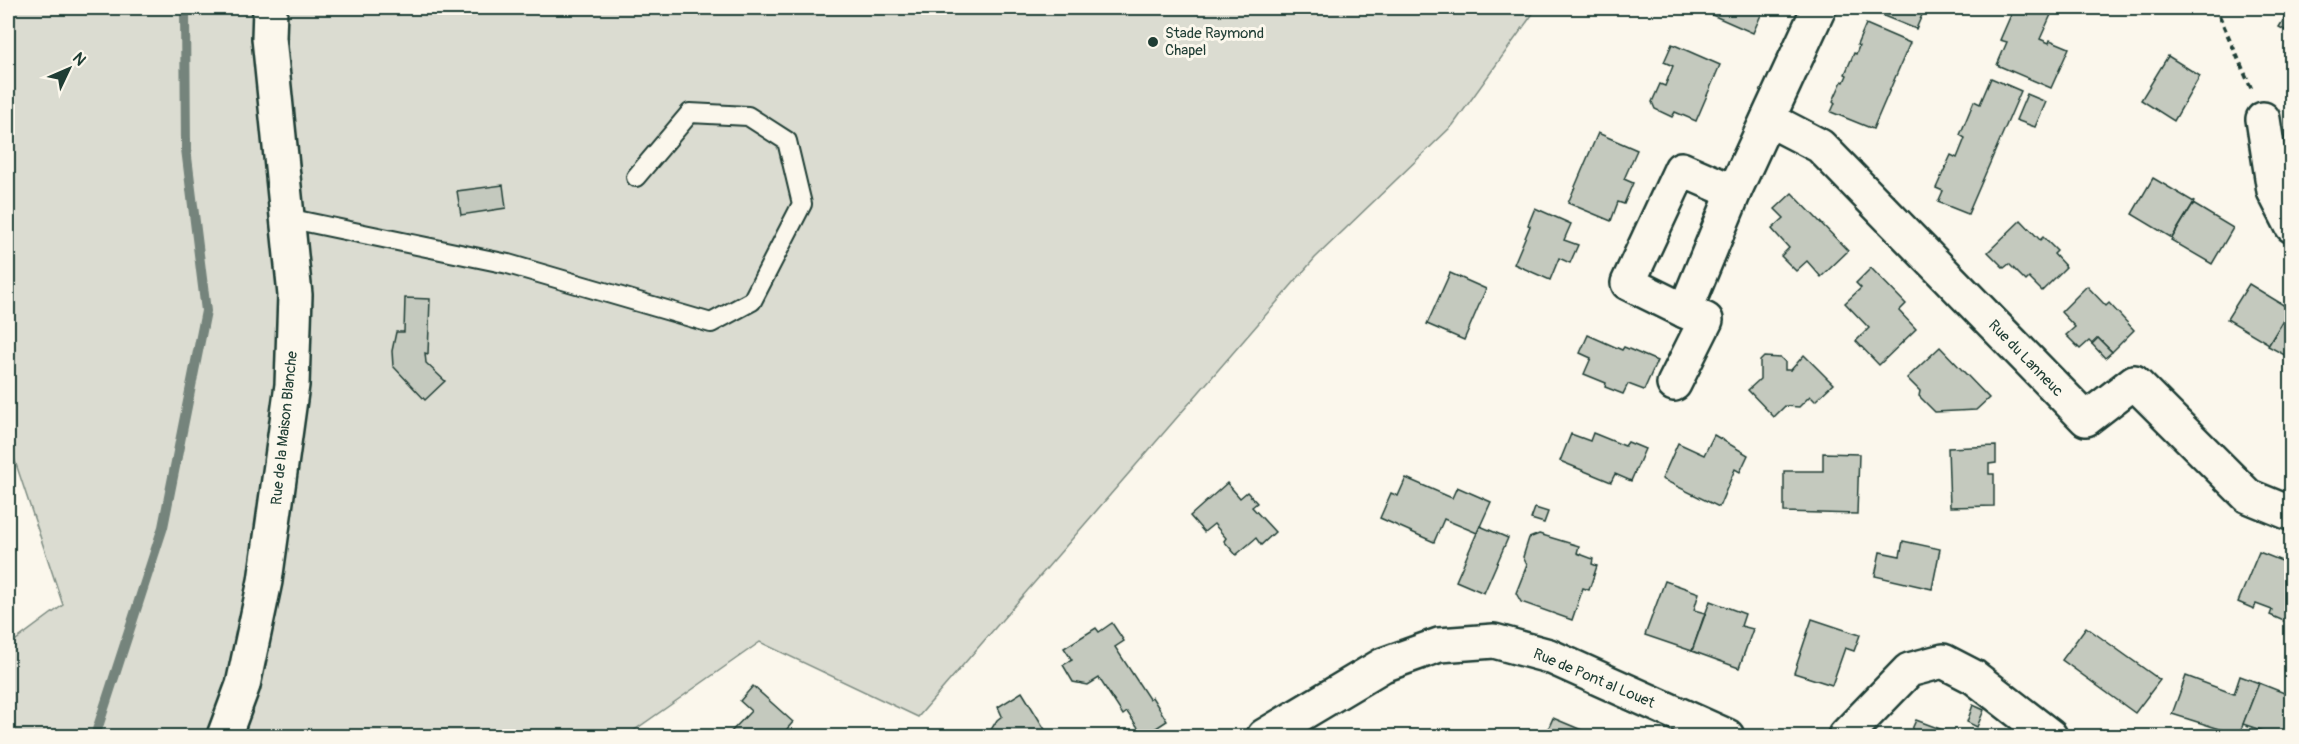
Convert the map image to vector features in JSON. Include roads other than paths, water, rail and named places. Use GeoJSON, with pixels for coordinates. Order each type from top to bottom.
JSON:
{"type":"FeatureCollection","features":[{"type":"Feature","properties":{"kind":"street","name":"Rue de la Maison Blanche"},"geometry":{"type":"LineString","coordinates":[[224,736],[243,685],[265,580],[292,385],[295,295],[269,38],[270,8]]}},
{"type":"Feature","properties":{"kind":"street"},"geometry":{"type":"LineString","coordinates":[[1685,311],[1734,192],[1820,8]]}},
{"type":"Feature","properties":{"kind":"street","name":"Rue du Lanneuc"},"geometry":{"type":"LineString","coordinates":[[1768,119],[1820,146],[2086,419],[2134,382],[2248,496],[2292,514]]}},
{"type":"Feature","properties":{"kind":"street"},"geometry":{"type":"LineString","coordinates":[[2263,119],[2274,191],[2292,226]]}},
{"type":"Feature","properties":{"kind":"street"},"geometry":{"type":"LineString","coordinates":[[1674,384],[1706,320],[1628,283],[1681,169],[1734,192]]}},
{"type":"Feature","properties":{"kind":"street","name":"Rue de Pont al Louet"},"geometry":{"type":"LineString","coordinates":[[1263,736],[1383,665],[1439,645],[1494,641],[1549,656],[1727,736]]}},
{"type":"Feature","properties":{"kind":"street"},"geometry":{"type":"LineString","coordinates":[[1845,736],[1909,670],[1943,661],[1974,677],[2050,736]]}},
{"type":"Feature","properties":{"kind":"lane"},"geometry":{"type":"LineString","coordinates":[[287,218],[508,264],[711,323],[752,301],[802,204],[787,141],[748,116],[690,113],[636,177]]}},
{"type":"Feature","properties":{"kind":"waterway"},"geometry":{"type":"LineString","coordinates":[[95,736],[163,527],[206,311],[186,149],[185,8]]}},
{"type":"Feature","properties":{"kind":"place","name":"Stade Raymond Chapel"},"geometry":{"type":"Point","coordinates":[1153,42]}}]}
